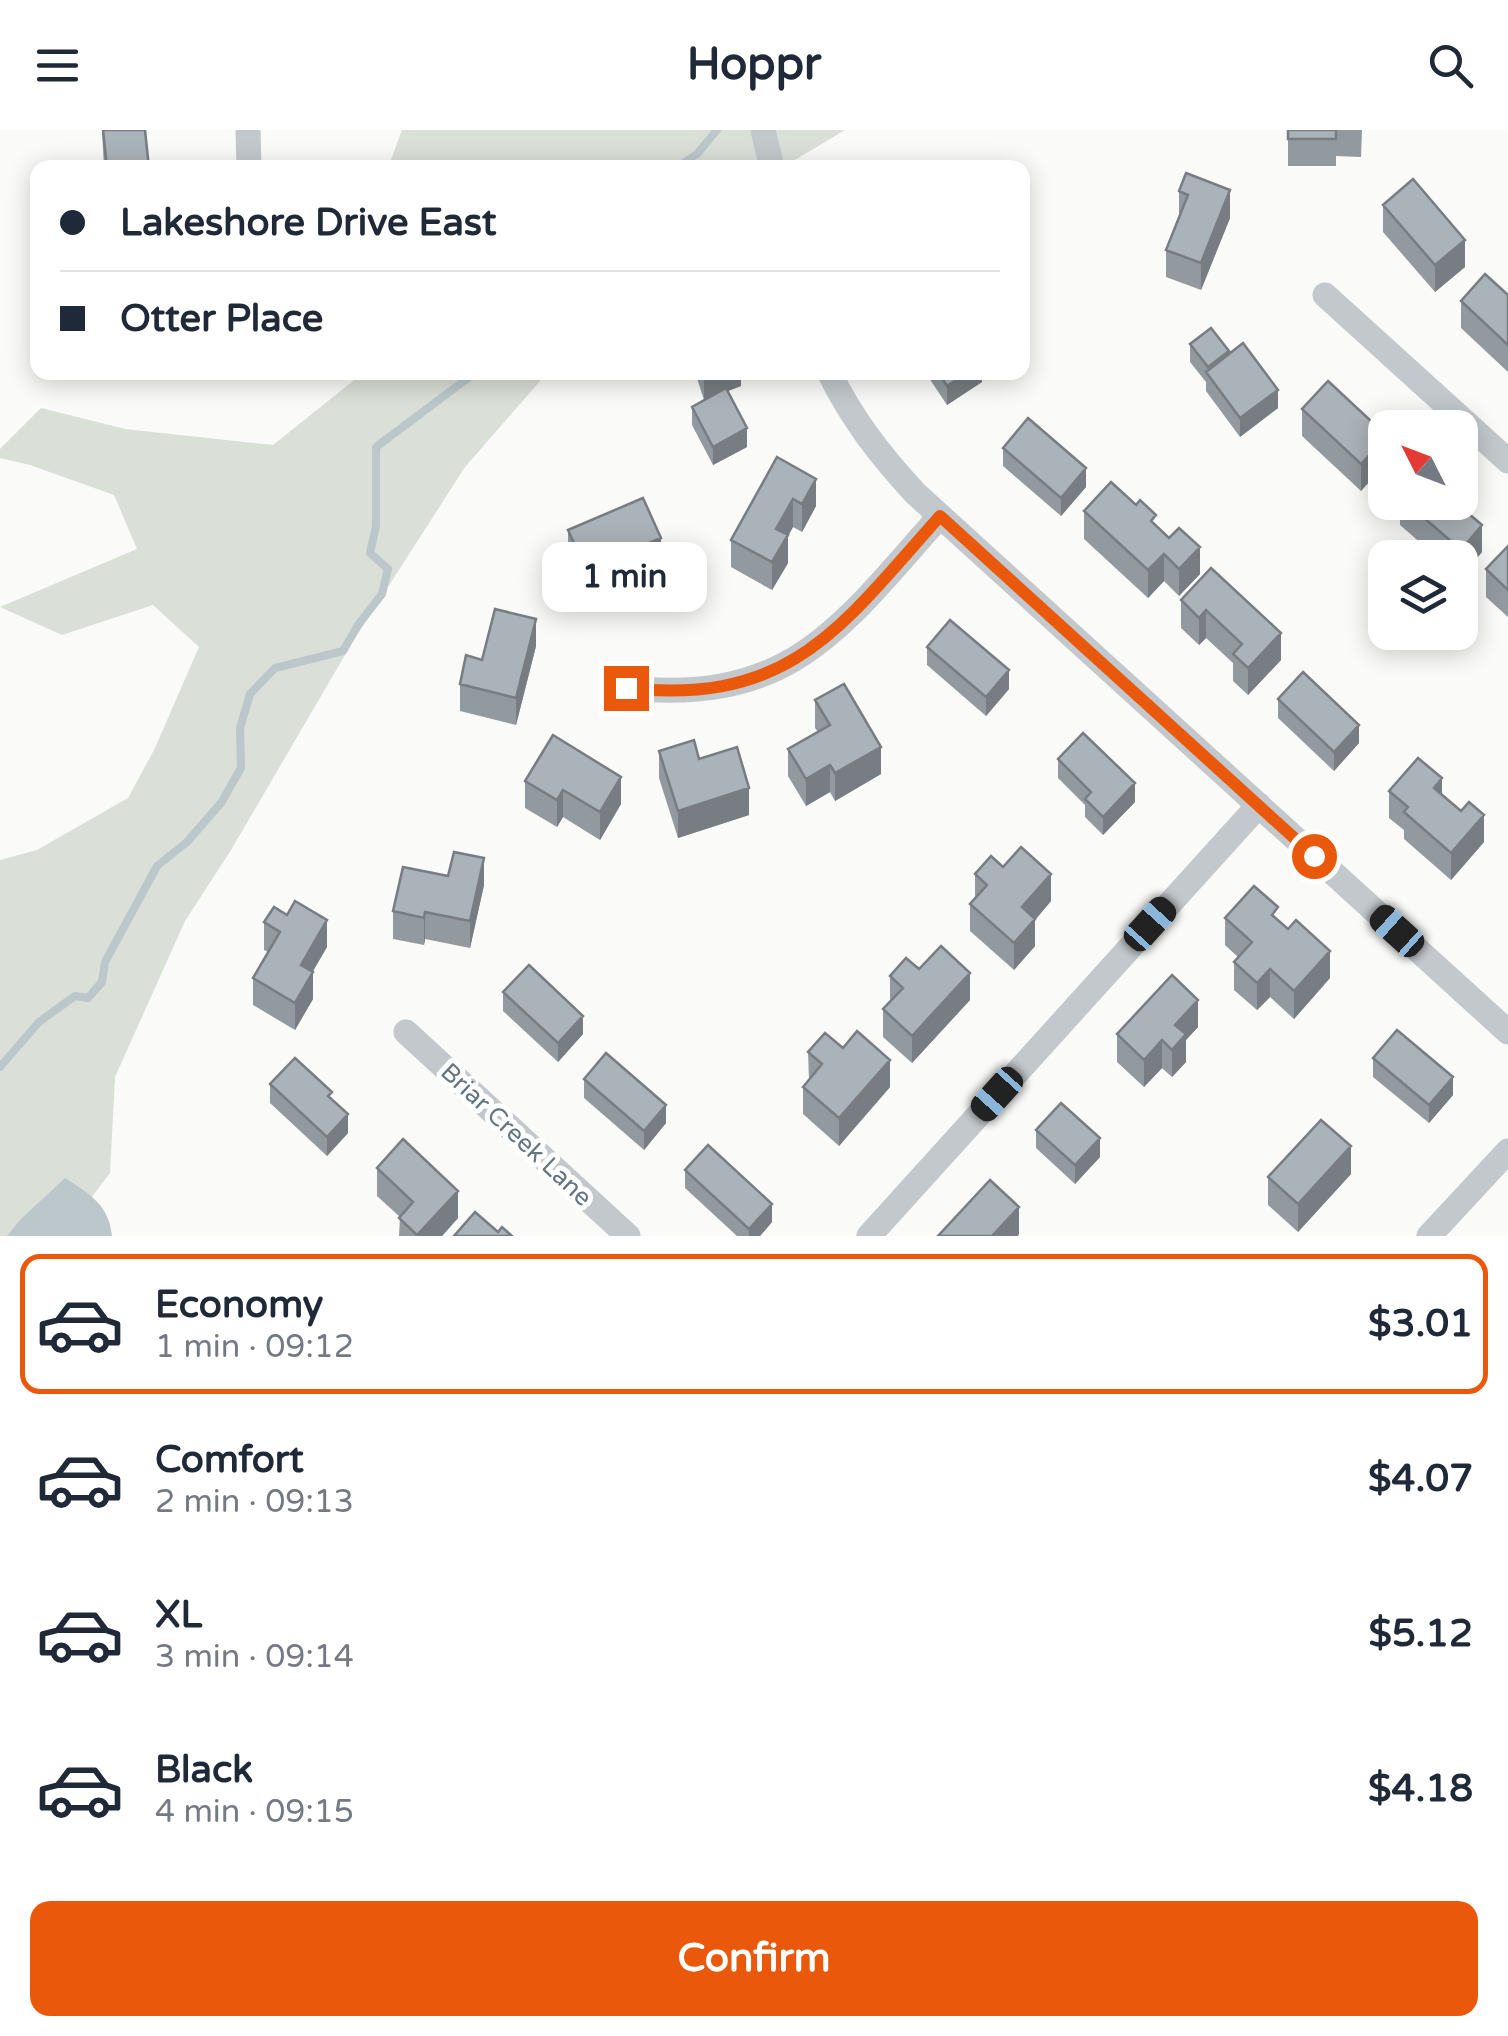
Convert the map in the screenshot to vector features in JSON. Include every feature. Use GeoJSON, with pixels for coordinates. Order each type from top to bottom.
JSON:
{"type":"FeatureCollection","features":[{"type":"Feature","properties":{"kind":"street"},"geometry":{"type":"LineString","coordinates":[[248,130],[249,160]]}},
{"type":"Feature","properties":{"kind":"street"},"geometry":{"type":"LineString","coordinates":[[763,130],[770,160]]}},
{"type":"Feature","properties":{"kind":"street"},"geometry":{"type":"LineString","coordinates":[[1325,295],[1508,462]]}},
{"type":"Feature","properties":{"kind":"street"},"geometry":{"type":"LineString","coordinates":[[833,380],[850,415],[876,451],[940,516],[1508,1032]]}},
{"type":"Feature","properties":{"kind":"street"},"geometry":{"type":"LineString","coordinates":[[626,688],[700,691],[758,677],[804,655],[845,623],[940,516]]}},
{"type":"Feature","properties":{"kind":"street"},"geometry":{"type":"LineString","coordinates":[[869,1236],[1258,805]]}},
{"type":"Feature","properties":{"kind":"street","name":"Briar Creek Lane"},"geometry":{"type":"LineString","coordinates":[[406,1032],[628,1236]]}},
{"type":"Feature","properties":{"kind":"street"},"geometry":{"type":"LineString","coordinates":[[1429,1236],[1508,1150]]}},
{"type":"Feature","properties":{"kind":"shaded area"},"geometry":{"type":"Polygon","coordinates":[[[402,130],[845,130],[795,160],[391,160],[402,130]]]}},
{"type":"Feature","properties":{"kind":"shaded area"},"geometry":{"type":"Polygon","coordinates":[[[354,380],[541,380],[465,467],[352,643],[185,921],[115,1077],[110,1173],[62,1236],[0,1236],[0,860],[37,850],[128,798],[155,748],[199,647],[153,605],[62,635],[0,607],[137,549],[114,495],[0,458],[0,449],[41,408],[125,429],[273,445],[354,380]]]}},
{"type":"Feature","properties":{"kind":"shaded area"},"geometry":{"type":"Polygon","coordinates":[[[65,1178],[102,1208],[112,1236],[7,1236],[19,1221],[65,1178]]]}},
{"type":"Feature","properties":{"kind":"building"},"geometry":{"type":"Polygon","coordinates":[[[103,130],[145,130],[148,160],[106,160],[103,130]]]}},
{"type":"Feature","properties":{"kind":"building"},"geometry":{"type":"Polygon","coordinates":[[[1288,130],[1336,130],[1336,139],[1288,139],[1288,130]]]}},
{"type":"Feature","properties":{"kind":"building"},"geometry":{"type":"Polygon","coordinates":[[[1186,173],[1230,190],[1201,263],[1166,250],[1188,195],[1179,191],[1186,173]]]}},
{"type":"Feature","properties":{"kind":"building"},"geometry":{"type":"Polygon","coordinates":[[[1413,179],[1465,240],[1435,265],[1383,205],[1413,179]]]}},
{"type":"Feature","properties":{"kind":"building"},"geometry":{"type":"Polygon","coordinates":[[[1485,274],[1508,295],[1508,345],[1461,301],[1485,274]]]}},
{"type":"Feature","properties":{"kind":"building"},"geometry":{"type":"Polygon","coordinates":[[[1211,328],[1229,351],[1208,367],[1190,344],[1211,328]]]}},
{"type":"Feature","properties":{"kind":"building"},"geometry":{"type":"Polygon","coordinates":[[[1243,343],[1278,390],[1240,418],[1206,372],[1243,343]]]}},
{"type":"Feature","properties":{"kind":"building"},"geometry":{"type":"Polygon","coordinates":[[[1328,381],[1368,418],[1368,456],[1361,464],[1302,409],[1328,381]]]}},
{"type":"Feature","properties":{"kind":"building"},"geometry":{"type":"Polygon","coordinates":[[[726,388],[747,428],[713,447],[692,407],[726,388]]]}},
{"type":"Feature","properties":{"kind":"building"},"geometry":{"type":"Polygon","coordinates":[[[1028,418],[1086,468],[1061,498],[1003,448],[1028,418]]]}},
{"type":"Feature","properties":{"kind":"building"},"geometry":{"type":"Polygon","coordinates":[[[777,457],[816,479],[802,504],[793,499],[776,529],[788,535],[772,562],[731,540],[777,457]]]}},
{"type":"Feature","properties":{"kind":"building"},"geometry":{"type":"Polygon","coordinates":[[[1111,482],[1136,505],[1140,500],[1156,515],[1151,521],[1169,538],[1179,528],[1200,547],[1179,569],[1164,554],[1148,570],[1084,511],[1111,482]]]}},
{"type":"Feature","properties":{"kind":"building"},"geometry":{"type":"Polygon","coordinates":[[[643,498],[661,538],[586,570],[568,530],[643,498]]]}},
{"type":"Feature","properties":{"kind":"building"},"geometry":{"type":"Polygon","coordinates":[[[1427,520],[1476,520],[1482,525],[1469,540],[1450,540],[1427,520]]]}},
{"type":"Feature","properties":{"kind":"building"},"geometry":{"type":"Polygon","coordinates":[[[1508,546],[1508,590],[1486,569],[1508,546]]]}},
{"type":"Feature","properties":{"kind":"building"},"geometry":{"type":"Polygon","coordinates":[[[1211,568],[1281,633],[1248,668],[1233,654],[1242,644],[1206,610],[1199,618],[1181,600],[1211,568]]]}},
{"type":"Feature","properties":{"kind":"building"},"geometry":{"type":"Polygon","coordinates":[[[495,609],[536,619],[516,698],[460,684],[466,655],[482,660],[495,609]]]}},
{"type":"Feature","properties":{"kind":"building"},"geometry":{"type":"Polygon","coordinates":[[[950,620],[1009,670],[986,697],[927,647],[950,620]]]}},
{"type":"Feature","properties":{"kind":"building"},"geometry":{"type":"Polygon","coordinates":[[[1303,672],[1359,725],[1334,752],[1278,699],[1303,672]]]}},
{"type":"Feature","properties":{"kind":"building"},"geometry":{"type":"Polygon","coordinates":[[[844,684],[881,747],[835,773],[830,765],[806,779],[788,749],[830,725],[815,700],[844,684]]]}},
{"type":"Feature","properties":{"kind":"building"},"geometry":{"type":"Polygon","coordinates":[[[1083,733],[1135,783],[1103,817],[1085,799],[1091,792],[1058,759],[1083,733]]]}},
{"type":"Feature","properties":{"kind":"building"},"geometry":{"type":"Polygon","coordinates":[[[553,735],[621,777],[600,812],[563,790],[557,800],[525,781],[553,735]]]}},
{"type":"Feature","properties":{"kind":"building"},"geometry":{"type":"Polygon","coordinates":[[[694,740],[699,759],[737,747],[749,788],[678,811],[659,751],[694,740]]]}},
{"type":"Feature","properties":{"kind":"building"},"geometry":{"type":"Polygon","coordinates":[[[1418,758],[1442,778],[1434,788],[1461,811],[1469,802],[1484,815],[1451,853],[1404,812],[1408,807],[1389,791],[1418,758]]]}},
{"type":"Feature","properties":{"kind":"building"},"geometry":{"type":"Polygon","coordinates":[[[1021,847],[1051,874],[1022,907],[1035,919],[1014,943],[970,904],[987,885],[975,874],[991,856],[1003,867],[1021,847]]]}},
{"type":"Feature","properties":{"kind":"building"},"geometry":{"type":"Polygon","coordinates":[[[454,852],[484,858],[470,921],[425,912],[424,918],[393,911],[403,867],[448,876],[454,852]]]}},
{"type":"Feature","properties":{"kind":"building"},"geometry":{"type":"Polygon","coordinates":[[[1254,886],[1278,907],[1272,915],[1288,929],[1296,920],[1330,951],[1294,991],[1270,969],[1257,983],[1234,962],[1252,942],[1225,918],[1254,886]]]}},
{"type":"Feature","properties":{"kind":"building"},"geometry":{"type":"Polygon","coordinates":[[[295,901],[327,920],[301,965],[313,972],[295,1003],[253,978],[280,932],[264,922],[274,907],[287,915],[295,901]]]}},
{"type":"Feature","properties":{"kind":"building"},"geometry":{"type":"Polygon","coordinates":[[[941,946],[970,973],[912,1036],[883,1009],[903,988],[890,976],[906,958],[919,969],[941,946]]]}},
{"type":"Feature","properties":{"kind":"building"},"geometry":{"type":"Polygon","coordinates":[[[529,965],[583,1016],[558,1043],[503,992],[529,965]]]}},
{"type":"Feature","properties":{"kind":"building"},"geometry":{"type":"Polygon","coordinates":[[[1172,975],[1198,1000],[1175,1025],[1186,1034],[1172,1050],[1162,1040],[1144,1060],[1117,1034],[1172,975]]]}},
{"type":"Feature","properties":{"kind":"building"},"geometry":{"type":"Polygon","coordinates":[[[1397,1030],[1453,1077],[1429,1105],[1373,1058],[1397,1030]]]}},
{"type":"Feature","properties":{"kind":"building"},"geometry":{"type":"Polygon","coordinates":[[[857,1031],[890,1060],[839,1118],[803,1087],[822,1064],[808,1052],[825,1033],[843,1048],[857,1031]]]}},
{"type":"Feature","properties":{"kind":"building"},"geometry":{"type":"Polygon","coordinates":[[[606,1053],[666,1105],[644,1131],[584,1079],[606,1053]]]}},
{"type":"Feature","properties":{"kind":"building"},"geometry":{"type":"Polygon","coordinates":[[[295,1058],[332,1092],[328,1096],[348,1114],[327,1137],[270,1084],[295,1058]]]}},
{"type":"Feature","properties":{"kind":"building"},"geometry":{"type":"Polygon","coordinates":[[[1061,1103],[1100,1138],[1075,1165],[1036,1130],[1061,1103]]]}},
{"type":"Feature","properties":{"kind":"building"},"geometry":{"type":"Polygon","coordinates":[[[1321,1120],[1351,1146],[1298,1204],[1268,1177],[1321,1120]]]}},
{"type":"Feature","properties":{"kind":"building"},"geometry":{"type":"Polygon","coordinates":[[[403,1139],[458,1191],[417,1235],[399,1218],[413,1202],[377,1168],[403,1139]]]}},
{"type":"Feature","properties":{"kind":"building"},"geometry":{"type":"Polygon","coordinates":[[[708,1145],[772,1204],[749,1229],[685,1170],[708,1145]]]}},
{"type":"Feature","properties":{"kind":"building"},"geometry":{"type":"Polygon","coordinates":[[[990,1180],[1019,1207],[992,1236],[938,1236],[990,1180]]]}},
{"type":"Feature","properties":{"kind":"building"},"geometry":{"type":"Polygon","coordinates":[[[475,1212],[498,1232],[502,1227],[512,1236],[454,1236],[475,1212]]]}},
{"type":"Feature","properties":{"kind":"waterway"},"geometry":{"type":"LineString","coordinates":[[688,160],[717,130]]}},
{"type":"Feature","properties":{"kind":"waterway"},"geometry":{"type":"LineString","coordinates":[[0,1067],[39,1022],[75,996],[88,998],[102,982],[105,962],[157,866],[187,842],[221,803],[241,768],[240,728],[250,694],[275,668],[343,651],[382,594],[388,569],[370,553],[376,526],[376,447],[465,380]]}},
{"type":"Feature","properties":{"kind":"route"},"geometry":{"type":"LineString","coordinates":[[626,688],[700,691],[758,677],[804,655],[845,623],[940,516],[1314,856]]}}]}
